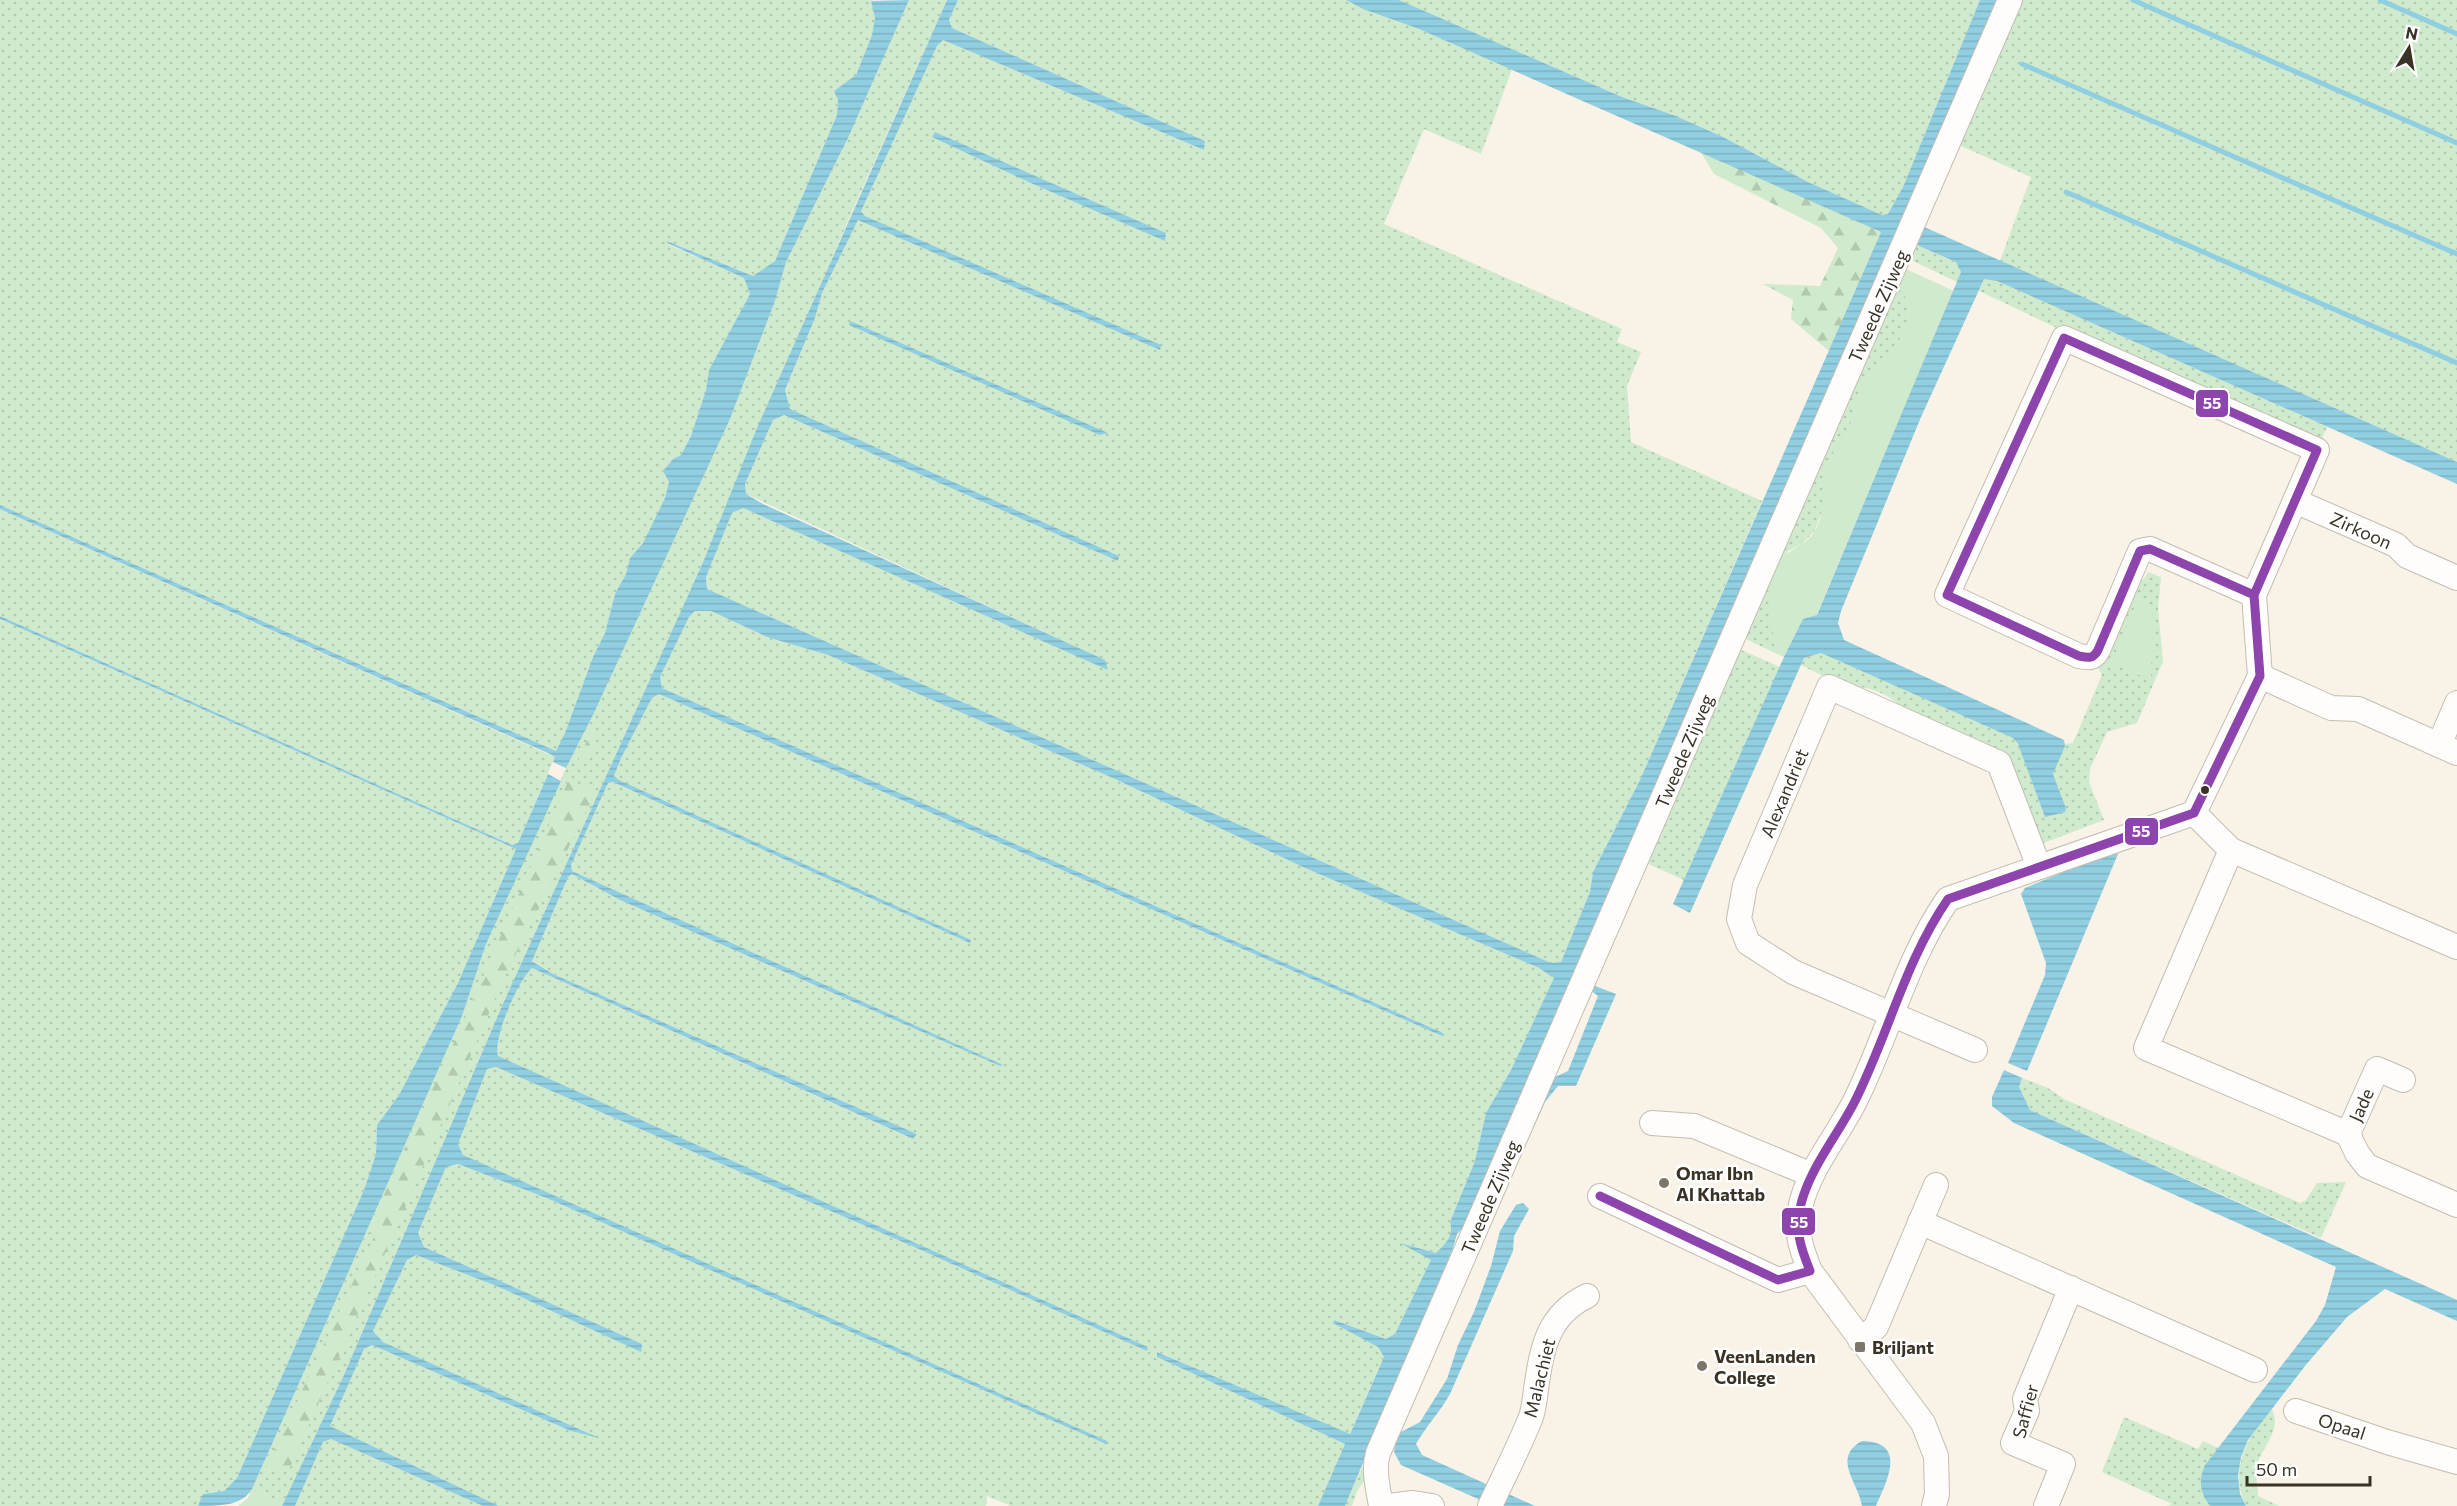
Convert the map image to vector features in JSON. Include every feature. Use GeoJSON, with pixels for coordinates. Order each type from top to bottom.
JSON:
{"type":"FeatureCollection","features":[{"type":"Feature","properties":{"kind":"street","name":"Tweede Zijweg"},"geometry":{"type":"LineString","coordinates":[[1382,1506],[1375,1462],[1378,1453],[2010,0]]}},
{"type":"Feature","properties":{"kind":"street"},"geometry":{"type":"LineString","coordinates":[[1934,1506],[1937,1494],[1936,1456],[1923,1424],[1810,1270],[1797,1230],[1801,1203],[1812,1175],[1854,1103],[1928,928],[1948,899],[2194,813],[2260,676],[2254,594],[2317,450],[2064,338],[1947,595],[2079,656],[2089,658],[2094,656],[2098,650],[2140,551],[2150,549],[2254,594]]}},
{"type":"Feature","properties":{"kind":"street","name":"Zirkoon"},"geometry":{"type":"LineString","coordinates":[[2295,501],[2396,545],[2407,556],[2457,578]]}},
{"type":"Feature","properties":{"kind":"street"},"geometry":{"type":"LineString","coordinates":[[2260,676],[2331,708],[2358,709],[2448,749],[2457,703]]}},
{"type":"Feature","properties":{"kind":"street","name":"Alexandriet"},"geometry":{"type":"LineString","coordinates":[[1975,1050],[1793,972],[1748,943],[1739,919],[1745,885],[1829,687],[1999,763],[2039,867]]}},
{"type":"Feature","properties":{"kind":"street"},"geometry":{"type":"LineString","coordinates":[[2194,813],[2230,850],[2457,946]]}},
{"type":"Feature","properties":{"kind":"street"},"geometry":{"type":"LineString","coordinates":[[2230,850],[2146,1048],[2348,1134],[2357,1153],[2367,1166],[2457,1204]]}},
{"type":"Feature","properties":{"kind":"street","name":"Jade"},"geometry":{"type":"LineString","coordinates":[[2348,1134],[2377,1069],[2403,1080]]}},
{"type":"Feature","properties":{"kind":"street"},"geometry":{"type":"LineString","coordinates":[[1652,1123],[1694,1126],[1812,1175]]}},
{"type":"Feature","properties":{"kind":"street"},"geometry":{"type":"LineString","coordinates":[[1860,1340],[1876,1327],[1936,1185]]}},
{"type":"Feature","properties":{"kind":"street"},"geometry":{"type":"LineString","coordinates":[[1600,1196],[1778,1280],[1810,1270]]}},
{"type":"Feature","properties":{"kind":"street"},"geometry":{"type":"LineString","coordinates":[[1920,1222],[2255,1370]]}},
{"type":"Feature","properties":{"kind":"street","name":"Saffier"},"geometry":{"type":"LineString","coordinates":[[2046,1506],[2063,1464],[2013,1443],[2027,1412],[2025,1399],[2071,1288]]}},
{"type":"Feature","properties":{"kind":"street","name":"Malachiet"},"geometry":{"type":"LineString","coordinates":[[1494,1497],[1532,1414],[1547,1336],[1559,1315],[1587,1296]]}},
{"type":"Feature","properties":{"kind":"street","name":"Opaal"},"geometry":{"type":"LineString","coordinates":[[2296,1411],[2387,1442],[2457,1462]]}},
{"type":"Feature","properties":{"kind":"street"},"geometry":{"type":"LineString","coordinates":[[1389,1506],[1413,1503],[1432,1506]]}},
{"type":"Feature","properties":{"kind":"green space"},"geometry":{"type":"Polygon","coordinates":[[[0,0],[873,0],[871,1],[875,18],[872,35],[856,75],[835,91],[838,100],[837,115],[775,261],[753,276],[668,241],[667,244],[745,278],[750,294],[709,370],[706,390],[691,436],[681,455],[673,459],[663,471],[669,482],[665,498],[643,543],[630,558],[626,574],[615,594],[605,633],[593,657],[556,751],[0,505],[0,0]]]}},
{"type":"Feature","properties":{"kind":"green space"},"geometry":{"type":"Polygon","coordinates":[[[909,0],[947,0],[850,216],[704,560],[502,1006],[344,1375],[283,1504],[252,1489],[462,1016],[486,944],[730,419],[775,301],[786,262],[848,138],[909,0]]]}},
{"type":"Feature","properties":{"kind":"green space"},"geometry":{"type":"Polygon","coordinates":[[[958,0],[1346,0],[1512,69],[1481,154],[1424,129],[1384,224],[1622,329],[1617,342],[1641,352],[1627,386],[1631,442],[1762,501],[1640,780],[1593,872],[1590,892],[1561,962],[1551,963],[707,589],[706,577],[732,513],[743,508],[1107,669],[1104,660],[746,494],[745,484],[773,420],[784,415],[1118,561],[1119,556],[790,409],[785,391],[815,318],[822,293],[858,219],[1160,350],[865,216],[861,210],[937,46],[943,40],[1204,150],[1205,141],[952,28],[949,20],[958,0]],[[935,132],[1033,184],[1165,240],[1166,233],[935,132]]]}},
{"type":"Feature","properties":{"kind":"green space"},"geometry":{"type":"Polygon","coordinates":[[[1399,0],[1980,0],[1903,187],[1888,215],[1882,215],[1808,182],[1723,137],[1676,116],[1622,97],[1399,0]]]}},
{"type":"Feature","properties":{"kind":"green space"},"geometry":{"type":"Polygon","coordinates":[[[2023,0],[2457,0],[2457,462],[2000,261],[2031,177],[1959,145],[2023,0]]]}},
{"type":"Feature","properties":{"kind":"green space"},"geometry":{"type":"Polygon","coordinates":[[[1700,151],[1881,232],[1829,351],[1791,319],[1793,300],[1763,284],[1820,286],[1838,248],[1821,228],[1714,174],[1700,151]]]}},
{"type":"Feature","properties":{"kind":"green space"},"geometry":{"type":"Polygon","coordinates":[[[1914,244],[1956,262],[1961,272],[1957,282],[1911,260],[1909,255],[1914,244]]]}},
{"type":"Feature","properties":{"kind":"green space"},"geometry":{"type":"Polygon","coordinates":[[[1908,270],[1954,291],[1816,616],[1803,619],[1784,657],[1775,653],[1771,601],[1772,580],[1783,558],[1812,535],[1816,529],[1821,515],[1825,471],[1851,422],[1860,388],[1904,331],[1908,315],[1907,304],[1904,294],[1894,280],[1900,271],[1908,270]]]}},
{"type":"Feature","properties":{"kind":"green space"},"geometry":{"type":"Polygon","coordinates":[[[1984,279],[1997,281],[2327,427],[2320,443],[2132,362],[2130,353],[2067,325],[2060,325],[2057,328],[1979,291],[1984,279]]]}},
{"type":"Feature","properties":{"kind":"green space"},"geometry":{"type":"Polygon","coordinates":[[[1894,280],[1904,293],[1909,307],[1907,323],[1902,337],[1859,391],[1851,426],[1825,491],[1824,506],[1814,532],[1801,544],[1788,551],[1772,582],[1775,653],[1740,636],[1894,280]]]}},
{"type":"Feature","properties":{"kind":"green space"},"geometry":{"type":"Polygon","coordinates":[[[0,509],[555,757],[518,843],[512,845],[0,616],[0,509]]]}},
{"type":"Feature","properties":{"kind":"green space"},"geometry":{"type":"Polygon","coordinates":[[[2148,572],[2161,577],[2158,609],[2163,661],[2137,723],[2107,732],[2090,769],[2089,782],[2104,820],[2041,844],[2002,760],[1901,709],[1892,699],[1877,691],[1861,687],[1847,688],[1801,665],[1804,658],[1821,653],[2013,738],[2064,812],[2066,808],[2053,774],[2065,744],[2073,743],[2102,675],[2098,667],[2133,582],[2144,579],[2148,572]]]}},
{"type":"Feature","properties":{"kind":"green space"},"geometry":{"type":"Polygon","coordinates":[[[2138,599],[2153,607],[2151,680],[2111,663],[2138,599]]]}},
{"type":"Feature","properties":{"kind":"green space"},"geometry":{"type":"Polygon","coordinates":[[[695,611],[711,611],[767,637],[828,655],[1115,779],[1305,868],[1539,968],[1555,978],[1511,1070],[1486,1113],[1475,1161],[1450,1222],[1449,1239],[1436,1253],[1403,1244],[1431,1260],[1395,1335],[1386,1339],[1334,1320],[1333,1323],[1378,1347],[1384,1357],[1349,1435],[1158,1352],[1157,1357],[1345,1444],[1318,1506],[1011,1506],[987,1496],[986,1506],[499,1506],[330,1426],[364,1349],[372,1345],[571,1431],[594,1437],[383,1342],[373,1331],[407,1260],[416,1255],[499,1287],[641,1351],[641,1344],[424,1247],[418,1233],[446,1167],[458,1164],[549,1199],[1107,1441],[463,1156],[458,1144],[487,1069],[496,1067],[1147,1350],[1148,1347],[498,1057],[499,1037],[508,1010],[520,984],[532,968],[912,1139],[917,1134],[553,974],[532,960],[568,877],[572,874],[620,900],[1002,1065],[572,871],[571,865],[608,783],[613,782],[970,943],[970,940],[614,776],[652,698],[659,694],[1442,1036],[1443,1033],[662,688],[660,677],[689,617],[695,611]]]}},
{"type":"Feature","properties":{"kind":"green space"},"geometry":{"type":"Polygon","coordinates":[[[0,619],[516,849],[458,983],[399,1095],[377,1125],[376,1154],[364,1190],[237,1478],[224,1491],[203,1494],[198,1506],[0,1506],[0,619]]]}},
{"type":"Feature","properties":{"kind":"green space"},"geometry":{"type":"Polygon","coordinates":[[[1737,648],[1780,667],[1684,880],[1642,861],[1737,648]]]}},
{"type":"Feature","properties":{"kind":"green space"},"geometry":{"type":"Polygon","coordinates":[[[591,731],[598,736],[588,764],[578,761],[591,731]]]}},
{"type":"Feature","properties":{"kind":"green space"},"geometry":{"type":"Polygon","coordinates":[[[569,779],[596,792],[505,976],[288,1472],[265,1470],[375,1235],[367,1232],[461,1027],[569,779]]]}},
{"type":"Feature","properties":{"kind":"green space"},"geometry":{"type":"Polygon","coordinates":[[[2022,1078],[2048,1088],[2064,1099],[2300,1203],[2306,1200],[2317,1183],[2346,1182],[2321,1238],[2030,1110],[2019,1087],[2022,1078]]]}},
{"type":"Feature","properties":{"kind":"green space"},"geometry":{"type":"Polygon","coordinates":[[[2271,1408],[2275,1423],[2274,1430],[2258,1462],[2256,1479],[2258,1496],[2279,1506],[2246,1506],[2239,1479],[2243,1454],[2248,1442],[2271,1408]]]}},
{"type":"Feature","properties":{"kind":"green space"},"geometry":{"type":"Polygon","coordinates":[[[2124,1417],[2198,1449],[2203,1441],[2218,1448],[2205,1465],[2210,1506],[2167,1506],[2172,1504],[2102,1472],[2124,1417]]]}},
{"type":"Feature","properties":{"kind":"green space"},"geometry":{"type":"Polygon","coordinates":[[[331,1439],[483,1506],[295,1506],[323,1442],[331,1439]]]}},
{"type":"Feature","properties":{"kind":"green space"},"geometry":{"type":"Polygon","coordinates":[[[1371,1447],[1368,1476],[1357,1491],[1352,1506],[1345,1506],[1371,1447]]]}},
{"type":"Feature","properties":{"kind":"green space"},"geometry":{"type":"Polygon","coordinates":[[[252,1489],[283,1504],[282,1506],[238,1506],[248,1498],[252,1489]]]}},
{"type":"Feature","properties":{"kind":"water"},"geometry":{"type":"Polygon","coordinates":[[[909,0],[848,138],[786,262],[775,301],[730,419],[593,715],[566,768],[553,762],[555,757],[550,754],[0,509],[0,505],[556,751],[593,657],[605,633],[615,594],[626,574],[630,558],[643,543],[665,498],[669,482],[663,471],[673,459],[681,455],[691,436],[706,390],[709,370],[750,294],[744,278],[667,243],[667,241],[753,276],[775,261],[837,115],[838,100],[834,91],[856,75],[872,35],[875,18],[871,1],[909,0]]]}},
{"type":"Feature","properties":{"kind":"water"},"geometry":{"type":"Polygon","coordinates":[[[947,0],[958,0],[949,20],[952,28],[1205,141],[1204,150],[943,40],[937,46],[861,211],[865,216],[1161,345],[1160,350],[858,220],[822,293],[815,318],[785,390],[790,409],[1119,556],[1118,561],[784,415],[773,420],[745,484],[746,494],[763,504],[1105,660],[1108,670],[743,508],[732,513],[706,577],[707,589],[1551,963],[1561,962],[1590,892],[1593,872],[1640,780],[1881,232],[1419,29],[1363,9],[1346,0],[1399,0],[1622,97],[1676,116],[1723,137],[1808,182],[1882,215],[1888,214],[1903,187],[1980,0],[2002,0],[1906,219],[2457,462],[2457,484],[1997,281],[1984,279],[1921,417],[1838,623],[1844,640],[2064,740],[2065,746],[2053,774],[2066,808],[2065,812],[2045,817],[2018,744],[2013,738],[1821,653],[1804,658],[1690,913],[1673,904],[1784,657],[1803,619],[1817,615],[1961,272],[1956,262],[1898,237],[1465,1226],[1457,1234],[1452,1251],[1345,1506],[1318,1506],[1345,1444],[1157,1357],[1157,1352],[1350,1434],[1384,1357],[1378,1347],[1333,1323],[1334,1320],[1386,1339],[1395,1334],[1431,1260],[1400,1243],[1436,1253],[1448,1239],[1451,1231],[1450,1222],[1475,1161],[1486,1113],[1511,1070],[1554,978],[1539,968],[1305,868],[1115,779],[828,655],[767,637],[711,611],[695,611],[689,617],[660,677],[662,688],[1443,1033],[1442,1036],[659,694],[652,698],[614,776],[971,940],[970,943],[613,782],[608,783],[571,865],[572,871],[1003,1065],[1000,1066],[620,900],[572,874],[568,877],[532,961],[553,974],[917,1134],[913,1139],[532,968],[520,984],[508,1010],[499,1036],[498,1056],[1148,1347],[1147,1351],[912,1246],[496,1067],[487,1069],[458,1144],[463,1155],[1107,1441],[1106,1444],[549,1199],[458,1164],[446,1167],[418,1233],[424,1247],[642,1344],[641,1352],[499,1287],[416,1255],[407,1260],[373,1331],[383,1342],[599,1438],[571,1431],[372,1345],[364,1349],[330,1426],[499,1506],[483,1506],[331,1439],[323,1442],[295,1506],[282,1506],[344,1375],[502,1006],[704,560],[757,428],[947,0]]]}},
{"type":"Feature","properties":{"kind":"water"},"geometry":{"type":"Polygon","coordinates":[[[935,132],[1166,233],[1165,241],[932,137],[935,132]]]}},
{"type":"Feature","properties":{"kind":"water"},"geometry":{"type":"Polygon","coordinates":[[[850,321],[1108,433],[1100,435],[849,325],[850,321]]]}},
{"type":"Feature","properties":{"kind":"water"},"geometry":{"type":"Polygon","coordinates":[[[0,616],[512,845],[518,843],[548,774],[561,781],[486,944],[462,1016],[252,1489],[242,1499],[229,1504],[198,1506],[203,1494],[224,1491],[237,1478],[364,1190],[376,1154],[377,1125],[399,1095],[458,983],[516,849],[0,619],[0,616]]]}},
{"type":"Feature","properties":{"kind":"water"},"geometry":{"type":"Polygon","coordinates":[[[2112,852],[2118,854],[2027,1071],[2008,1063],[2045,975],[2046,963],[2021,894],[2025,888],[2112,852]]]}},
{"type":"Feature","properties":{"kind":"water"},"geometry":{"type":"Polygon","coordinates":[[[1595,986],[1616,994],[1576,1086],[1558,1086],[1545,1102],[1528,1140],[1524,1139],[1551,1079],[1568,1071],[1598,996],[1589,989],[1595,986]]]}},
{"type":"Feature","properties":{"kind":"water"},"geometry":{"type":"Polygon","coordinates":[[[2004,1070],[2022,1078],[2019,1087],[2030,1110],[2457,1300],[2457,1321],[2385,1289],[2347,1317],[2305,1366],[2248,1440],[2241,1457],[2238,1476],[2240,1494],[2246,1506],[2210,1506],[2201,1486],[2201,1476],[2205,1465],[2316,1321],[2325,1305],[2336,1267],[2014,1123],[1992,1106],[1992,1097],[2004,1070]]]}},
{"type":"Feature","properties":{"kind":"water"},"geometry":{"type":"Polygon","coordinates":[[[1523,1203],[1529,1209],[1514,1236],[1513,1251],[1450,1394],[1416,1444],[1422,1455],[1535,1506],[1494,1506],[1401,1465],[1394,1452],[1401,1432],[1420,1422],[1447,1379],[1458,1345],[1474,1312],[1491,1266],[1500,1231],[1516,1205],[1523,1203]]]}},
{"type":"Feature","properties":{"kind":"water"},"geometry":{"type":"Polygon","coordinates":[[[1862,1441],[1876,1443],[1885,1448],[1890,1455],[1889,1475],[1876,1506],[1862,1506],[1849,1471],[1849,1455],[1853,1448],[1862,1441]]]}},
{"type":"Feature","properties":{"kind":"waterway"},"geometry":{"type":"LineString","coordinates":[[2133,0],[2457,143]]}},
{"type":"Feature","properties":{"kind":"waterway"},"geometry":{"type":"LineString","coordinates":[[2380,0],[2457,34]]}},
{"type":"Feature","properties":{"kind":"waterway"},"geometry":{"type":"LineString","coordinates":[[2022,64],[2457,254]]}},
{"type":"Feature","properties":{"kind":"waterway"},"geometry":{"type":"LineString","coordinates":[[2066,192],[2457,363]]}},
{"type":"Feature","properties":{"kind":"transit line","name":"55"},"geometry":{"type":"LineString","coordinates":[[1600,1196],[1778,1280],[1810,1271],[1801,1246],[1799,1230],[1799,1214],[1805,1191],[1817,1165],[1854,1103],[1908,973],[1948,899],[2194,813],[2260,676],[2254,595],[2317,450],[2064,338],[1947,595],[2079,656],[2088,657],[2094,655],[2098,650],[2140,551],[2150,549],[2254,595]]}},
{"type":"Feature","properties":{"kind":"place","name":"Omar Ibn Al Khattab"},"geometry":{"type":"Point","coordinates":[1664,1183]}},
{"type":"Feature","properties":{"kind":"place","name":"Briljant"},"geometry":{"type":"Point","coordinates":[1860,1347]}},
{"type":"Feature","properties":{"kind":"place","name":"VeenLanden College"},"geometry":{"type":"Point","coordinates":[1702,1366]}}]}
